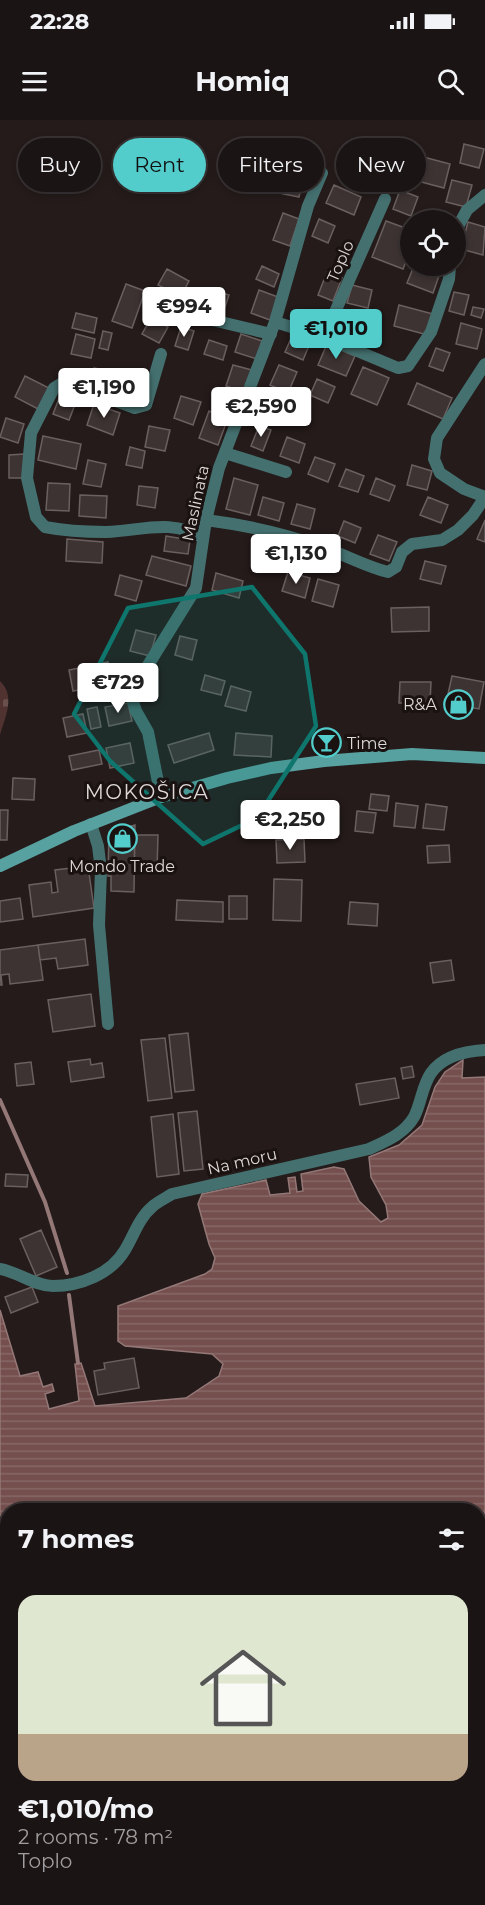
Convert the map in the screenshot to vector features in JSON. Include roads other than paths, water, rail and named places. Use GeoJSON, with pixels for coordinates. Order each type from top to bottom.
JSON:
{"type":"FeatureCollection","features":[{"type":"Feature","properties":{"kind":"main road"},"geometry":{"type":"LineString","coordinates":[[0,866],[91,824],[161,797],[271,768],[324,760],[412,754],[485,758]]}},
{"type":"Feature","properties":{"kind":"street","name":"Maslinata"},"geometry":{"type":"LineString","coordinates":[[161,797],[148,732],[136,711],[131,696],[196,588],[206,520],[219,468],[273,328],[314,192]]}},
{"type":"Feature","properties":{"kind":"street"},"geometry":{"type":"LineString","coordinates":[[466,212],[485,195]]}},
{"type":"Feature","properties":{"kind":"street","name":"Toplo"},"geometry":{"type":"LineString","coordinates":[[324,337],[385,200]]}},
{"type":"Feature","properties":{"kind":"street"},"geometry":{"type":"LineString","coordinates":[[191,315],[324,337],[398,368],[408,366],[431,332],[449,276]]}},
{"type":"Feature","properties":{"kind":"street"},"geometry":{"type":"LineString","coordinates":[[160,354],[146,405],[135,408],[73,385],[62,383],[54,388],[31,433],[27,478],[31,504],[36,517],[45,527],[107,532],[175,527],[189,530],[203,538]]}},
{"type":"Feature","properties":{"kind":"street"},"geometry":{"type":"LineString","coordinates":[[206,520],[243,525],[276,533],[321,546],[388,572],[396,567],[402,552],[412,544],[442,540],[458,530],[473,515],[485,497],[464,489],[440,473],[435,459],[437,438],[485,364]]}},
{"type":"Feature","properties":{"kind":"street"},"geometry":{"type":"LineString","coordinates":[[225,453],[286,472]]}},
{"type":"Feature","properties":{"kind":"street"},"geometry":{"type":"LineString","coordinates":[[91,824],[98,846],[101,870],[99,925],[108,1024]]}},
{"type":"Feature","properties":{"kind":"street","name":"Na moru"},"geometry":{"type":"LineString","coordinates":[[0,1269],[43,1285],[54,1286],[97,1276],[108,1271],[124,1252],[140,1221],[153,1206],[172,1194],[369,1149],[395,1137],[414,1118],[431,1073],[449,1058],[471,1051],[485,1050]]}},
{"type":"Feature","properties":{"kind":"waterway"},"geometry":{"type":"LineString","coordinates":[[0,1100],[45,1202],[67,1273]]}},
{"type":"Feature","properties":{"kind":"waterway"},"geometry":{"type":"LineString","coordinates":[[69,1295],[78,1363]]}},
{"type":"Feature","properties":{"kind":"place","name":"R&A"},"geometry":{"type":"Point","coordinates":[458,704]}},
{"type":"Feature","properties":{"kind":"place","name":"Time"},"geometry":{"type":"Point","coordinates":[326,743]}},
{"type":"Feature","properties":{"kind":"place","name":"Mondo Trade"},"geometry":{"type":"Point","coordinates":[122,838]}},
{"type":"Feature","properties":{"kind":"district","name":"MOKOŠICA"},"geometry":{"type":"Point","coordinates":[147,792]}}]}
